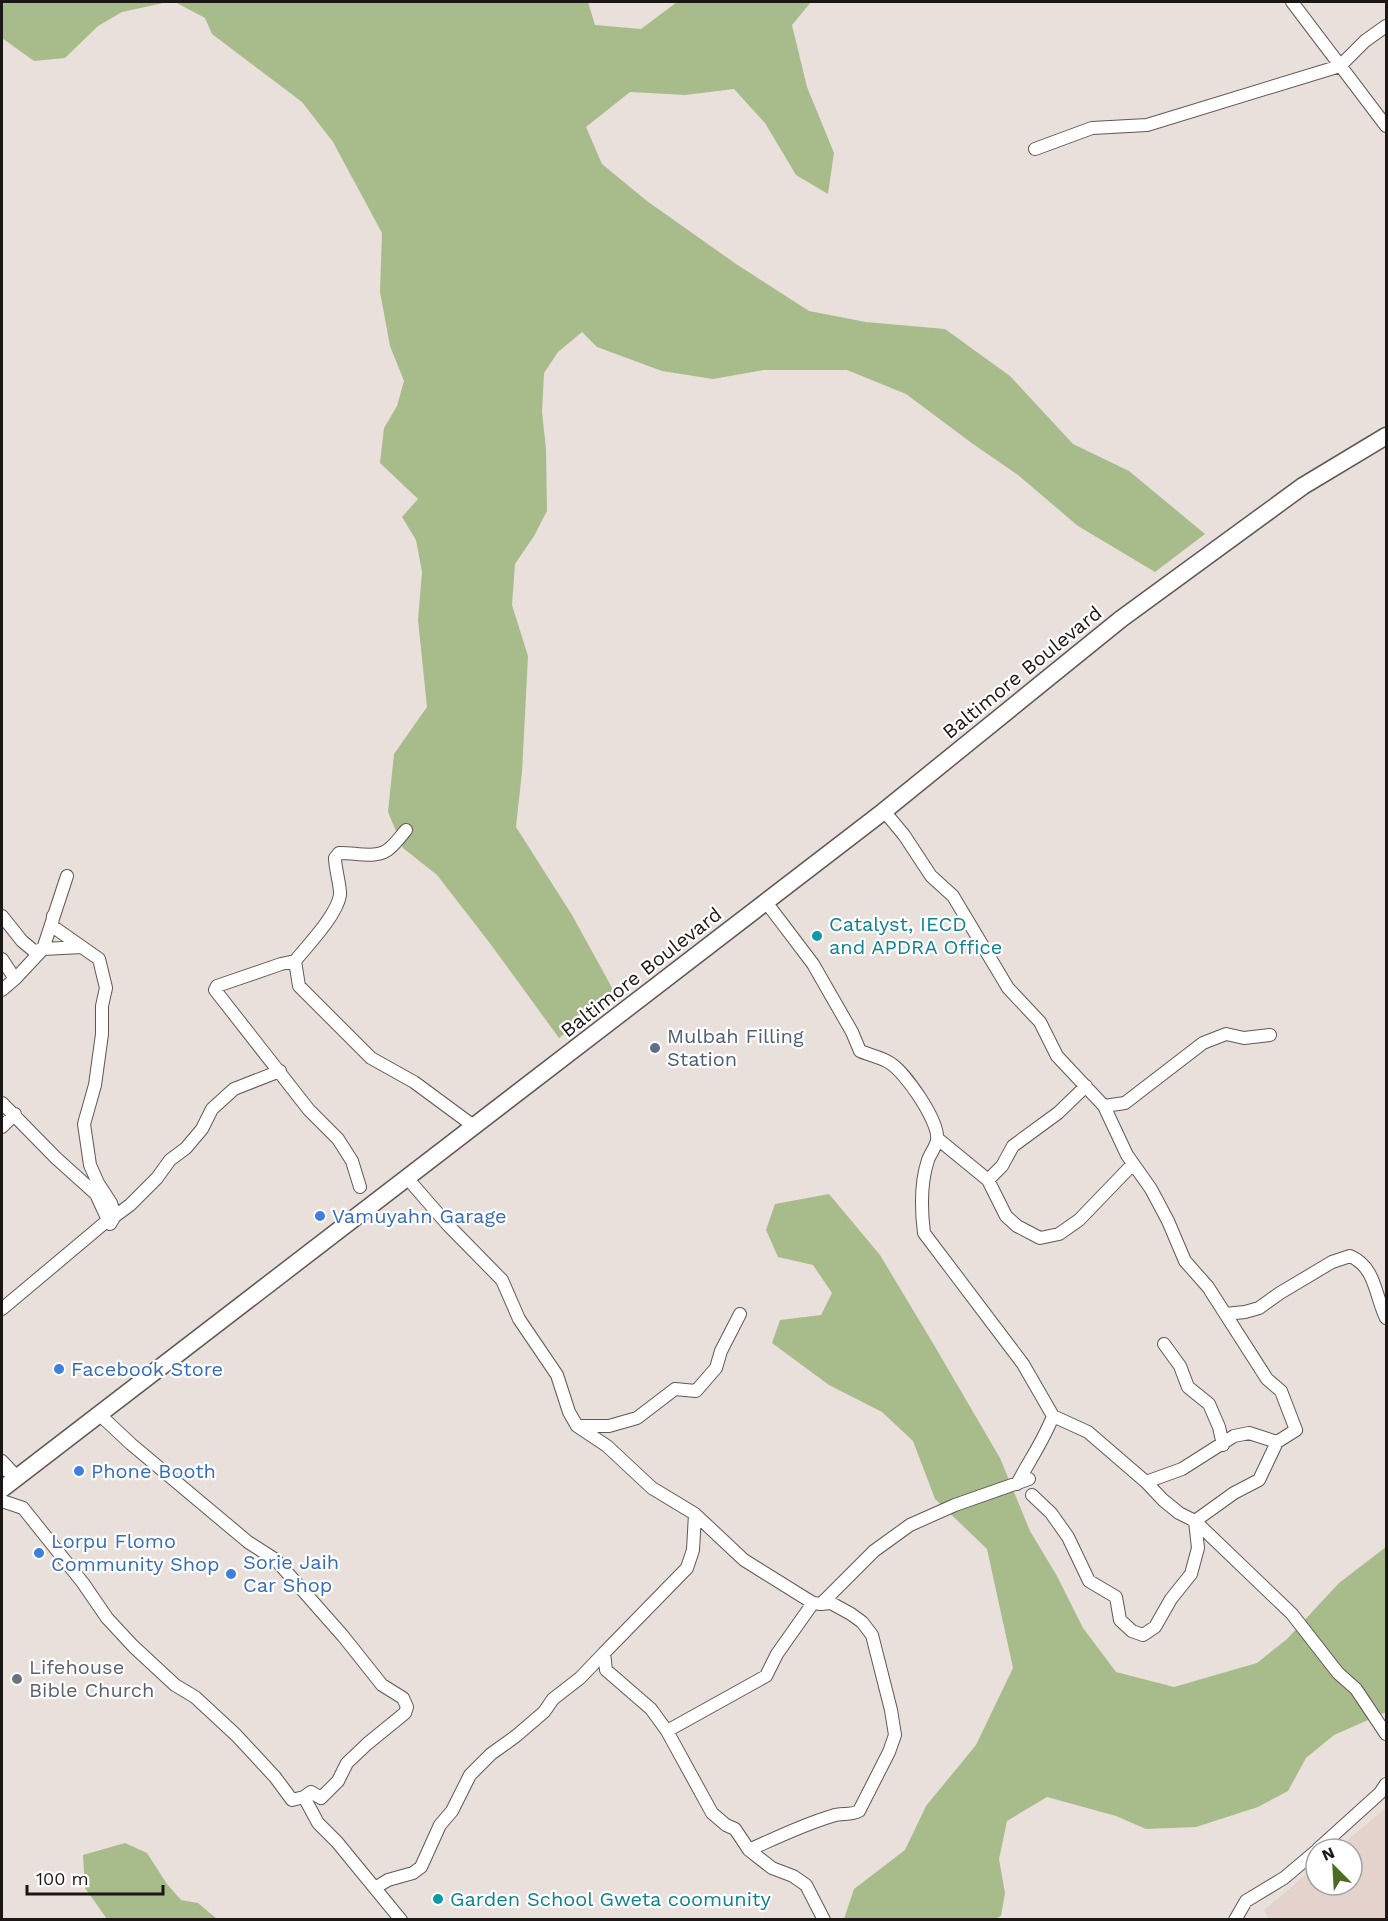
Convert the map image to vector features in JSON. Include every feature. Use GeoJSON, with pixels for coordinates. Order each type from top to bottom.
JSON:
{"type":"FeatureCollection","features":[{"type":"Feature","properties":{"kind":"highway","name":"Baltimore Boulevard"},"geometry":{"type":"LineString","coordinates":[[2,1489],[9,1472],[99,1414],[408,1179],[884,812],[1121,618],[1303,486],[1386,436]]}},
{"type":"Feature","properties":{"kind":"street"},"geometry":{"type":"LineString","coordinates":[[1292,2],[1386,126]]}},
{"type":"Feature","properties":{"kind":"street"},"geometry":{"type":"LineString","coordinates":[[1035,149],[1092,128],[1147,125],[1340,66],[1365,41],[1386,26]]}},
{"type":"Feature","properties":{"kind":"street"},"geometry":{"type":"LineString","coordinates":[[884,812],[904,834],[931,876],[953,896],[1008,988],[1040,1022],[1057,1056],[1104,1106],[1127,1155],[1151,1189],[1168,1221],[1185,1261],[1208,1287],[1267,1379],[1281,1391],[1296,1430],[1277,1442],[1259,1480],[1234,1492],[1195,1521]]}},
{"type":"Feature","properties":{"kind":"street"},"geometry":{"type":"LineString","coordinates":[[360,1187],[352,1161],[338,1139],[309,1110],[215,990],[217,986],[295,961],[334,910],[340,894],[335,858],[339,853],[377,855],[389,850],[406,830]]}},
{"type":"Feature","properties":{"kind":"street"},"geometry":{"type":"LineString","coordinates":[[2,990],[15,980],[43,949],[67,876]]}},
{"type":"Feature","properties":{"kind":"street"},"geometry":{"type":"LineString","coordinates":[[766,902],[813,964],[852,1032],[860,1051],[890,1063],[903,1075],[934,1123],[938,1139],[988,1180],[1006,1216],[1017,1226],[1040,1238],[1059,1234],[1079,1220],[1133,1164]]}},
{"type":"Feature","properties":{"kind":"street"},"geometry":{"type":"LineString","coordinates":[[2,916],[34,951],[84,947]]}},
{"type":"Feature","properties":{"kind":"street"},"geometry":{"type":"LineString","coordinates":[[53,916],[52,926],[99,959],[106,988],[102,1006],[102,1034],[95,1085],[84,1124],[90,1165],[111,1203],[112,1218]]}},
{"type":"Feature","properties":{"kind":"street"},"geometry":{"type":"LineString","coordinates":[[2,959],[15,980]]}},
{"type":"Feature","properties":{"kind":"street"},"geometry":{"type":"LineString","coordinates":[[295,961],[299,986],[371,1058],[414,1082],[474,1127]]}},
{"type":"Feature","properties":{"kind":"street"},"geometry":{"type":"LineString","coordinates":[[1104,1106],[1125,1103],[1203,1043],[1226,1034],[1244,1038],[1270,1035]]}},
{"type":"Feature","properties":{"kind":"street"},"geometry":{"type":"LineString","coordinates":[[2,1309],[130,1205],[157,1178],[170,1160],[186,1148],[202,1129],[212,1109],[234,1089],[280,1071]]}},
{"type":"Feature","properties":{"kind":"street"},"geometry":{"type":"LineString","coordinates":[[988,1180],[1002,1166],[1013,1146],[1058,1113],[1086,1086]]}},
{"type":"Feature","properties":{"kind":"street"},"geometry":{"type":"LineString","coordinates":[[2,1103],[50,1152],[96,1194],[112,1218]]}},
{"type":"Feature","properties":{"kind":"street"},"geometry":{"type":"LineString","coordinates":[[2,1127],[15,1114]]}},
{"type":"Feature","properties":{"kind":"street"},"geometry":{"type":"LineString","coordinates":[[938,1139],[928,1161],[923,1181],[920,1207],[924,1233],[1023,1364],[1053,1416],[1088,1432],[1146,1482],[1163,1500],[1179,1513],[1195,1521],[1292,1614],[1338,1673],[1356,1689],[1386,1732]]}},
{"type":"Feature","properties":{"kind":"street"},"geometry":{"type":"LineString","coordinates":[[408,1179],[448,1225],[502,1280],[519,1319],[557,1375],[569,1412],[577,1426],[607,1446],[652,1488],[694,1514],[744,1560],[817,1603],[831,1603],[851,1614],[872,1635],[895,1735],[889,1752],[859,1811],[853,1815],[838,1814],[800,1826],[750,1850]]}},
{"type":"Feature","properties":{"kind":"street"},"geometry":{"type":"LineString","coordinates":[[1225,1314],[1259,1308],[1332,1262],[1350,1256],[1362,1261],[1379,1294],[1386,1318]]}},
{"type":"Feature","properties":{"kind":"street"},"geometry":{"type":"LineString","coordinates":[[577,1426],[609,1426],[637,1418],[675,1389],[696,1391],[716,1368],[721,1351],[740,1314]]}},
{"type":"Feature","properties":{"kind":"street"},"geometry":{"type":"LineString","coordinates":[[1164,1344],[1180,1366],[1188,1387],[1209,1404],[1219,1427],[1223,1444]]}},
{"type":"Feature","properties":{"kind":"street"},"geometry":{"type":"LineString","coordinates":[[2,1501],[23,1508],[83,1583],[107,1618],[175,1685],[195,1697],[236,1735],[275,1777],[292,1800],[304,1797],[311,1792],[321,1798],[338,1781],[347,1763],[405,1713],[407,1707],[403,1698],[382,1685],[344,1636],[276,1560],[241,1536],[99,1414]]}},
{"type":"Feature","properties":{"kind":"street"},"geometry":{"type":"LineString","coordinates":[[668,1731],[766,1676],[777,1654],[817,1603],[874,1551],[910,1525],[955,1505],[1023,1481],[1035,1449],[1043,1440],[1053,1416]]}},
{"type":"Feature","properties":{"kind":"street"},"geometry":{"type":"LineString","coordinates":[[1146,1482],[1182,1470],[1234,1436],[1249,1433],[1277,1442]]}},
{"type":"Feature","properties":{"kind":"street"},"geometry":{"type":"LineString","coordinates":[[2,1461],[9,1472]]}},
{"type":"Feature","properties":{"kind":"street"},"geometry":{"type":"LineString","coordinates":[[1032,1495],[1051,1513],[1068,1537],[1089,1581],[1116,1597],[1120,1620],[1132,1631],[1143,1635],[1155,1627],[1171,1599],[1191,1574],[1198,1548],[1195,1521]]}},
{"type":"Feature","properties":{"kind":"street"},"geometry":{"type":"LineString","coordinates":[[375,1888],[388,1880],[413,1873],[421,1867],[440,1825],[453,1811],[470,1775],[491,1754],[544,1712],[553,1699],[580,1678],[687,1568],[693,1550],[694,1514]]}},
{"type":"Feature","properties":{"kind":"street"},"geometry":{"type":"LineString","coordinates":[[604,1653],[606,1670],[651,1709],[668,1731],[712,1813],[726,1825],[735,1829],[750,1850],[772,1868],[793,1876],[806,1885],[824,1920]]}},
{"type":"Feature","properties":{"kind":"street"},"geometry":{"type":"LineString","coordinates":[[1331,1837],[1380,1793],[1386,1784]]}},
{"type":"Feature","properties":{"kind":"street"},"geometry":{"type":"LineString","coordinates":[[304,1797],[318,1822],[401,1920]]}},
{"type":"Feature","properties":{"kind":"street"},"geometry":{"type":"LineString","coordinates":[[1235,1920],[1246,1901],[1284,1878],[1304,1861]]}},
{"type":"Feature","properties":{"kind":"shaded area"},"geometry":{"type":"Polygon","coordinates":[[[1386,1808],[1386,1919],[1268,1919],[1264,1910],[1304,1876],[1304,1897],[1364,1897],[1364,1837],[1351,1837],[1386,1808]]]}},
{"type":"Feature","properties":{"kind":"green space"},"geometry":{"type":"Polygon","coordinates":[[[2,2],[168,2],[122,12],[98,26],[65,58],[34,61],[2,38],[2,2]]]}},
{"type":"Feature","properties":{"kind":"green space"},"geometry":{"type":"Polygon","coordinates":[[[175,2],[588,2],[595,25],[641,29],[677,2],[811,2],[792,25],[807,87],[834,153],[828,194],[796,175],[765,123],[734,89],[685,95],[630,92],[586,127],[602,164],[647,201],[736,264],[809,311],[866,322],[945,329],[1010,376],[1073,444],[1129,471],[1205,534],[1155,572],[1078,526],[1018,475],[906,394],[847,370],[764,370],[713,379],[662,371],[597,347],[582,332],[558,352],[544,373],[542,412],[546,449],[547,511],[515,564],[512,605],[528,656],[522,772],[516,827],[572,915],[616,995],[559,1038],[437,875],[403,848],[388,812],[394,754],[427,707],[418,620],[422,572],[416,540],[402,517],[418,499],[380,463],[384,428],[397,406],[404,381],[390,346],[380,292],[382,233],[333,142],[302,102],[212,34],[205,18],[175,2]]]}},
{"type":"Feature","properties":{"kind":"green space"},"geometry":{"type":"Polygon","coordinates":[[[829,1194],[880,1255],[1000,1458],[1030,1531],[1057,1576],[1083,1628],[1116,1672],[1174,1687],[1257,1663],[1287,1639],[1339,1583],[1386,1547],[1386,1712],[1334,1735],[1306,1758],[1288,1791],[1258,1807],[1196,1827],[1146,1829],[1116,1816],[1047,1797],[1007,1821],[999,1859],[1005,1893],[1001,1916],[995,1919],[844,1919],[854,1889],[905,1850],[926,1806],[976,1745],[1013,1668],[987,1549],[935,1499],[913,1441],[882,1412],[829,1385],[772,1343],[780,1320],[821,1315],[832,1293],[813,1265],[778,1257],[766,1230],[775,1204],[829,1194]]]}},
{"type":"Feature","properties":{"kind":"green space"},"geometry":{"type":"Polygon","coordinates":[[[125,1843],[147,1853],[167,1884],[181,1900],[198,1903],[217,1919],[107,1919],[85,1888],[83,1855],[125,1843]]]}},
{"type":"Feature","properties":{"kind":"place","name":"Catalyst, IECD and APDRA Office"},"geometry":{"type":"Point","coordinates":[817,936]}},
{"type":"Feature","properties":{"kind":"place","name":"Mulbah Filling Station"},"geometry":{"type":"Point","coordinates":[655,1048]}},
{"type":"Feature","properties":{"kind":"place","name":"Vamuyahn Garage"},"geometry":{"type":"Point","coordinates":[320,1216]}},
{"type":"Feature","properties":{"kind":"place","name":"Facebook Store"},"geometry":{"type":"Point","coordinates":[59,1369]}},
{"type":"Feature","properties":{"kind":"place","name":"Phone Booth"},"geometry":{"type":"Point","coordinates":[79,1471]}},
{"type":"Feature","properties":{"kind":"place","name":"Lorpu Flomo Community Shop"},"geometry":{"type":"Point","coordinates":[39,1553]}},
{"type":"Feature","properties":{"kind":"place","name":"Sorie Jaih Car Shop"},"geometry":{"type":"Point","coordinates":[231,1574]}},
{"type":"Feature","properties":{"kind":"place","name":"Lifehouse Bible Church"},"geometry":{"type":"Point","coordinates":[17,1679]}},
{"type":"Feature","properties":{"kind":"place","name":"Garden School Gweta coomunity"},"geometry":{"type":"Point","coordinates":[438,1899]}}]}
